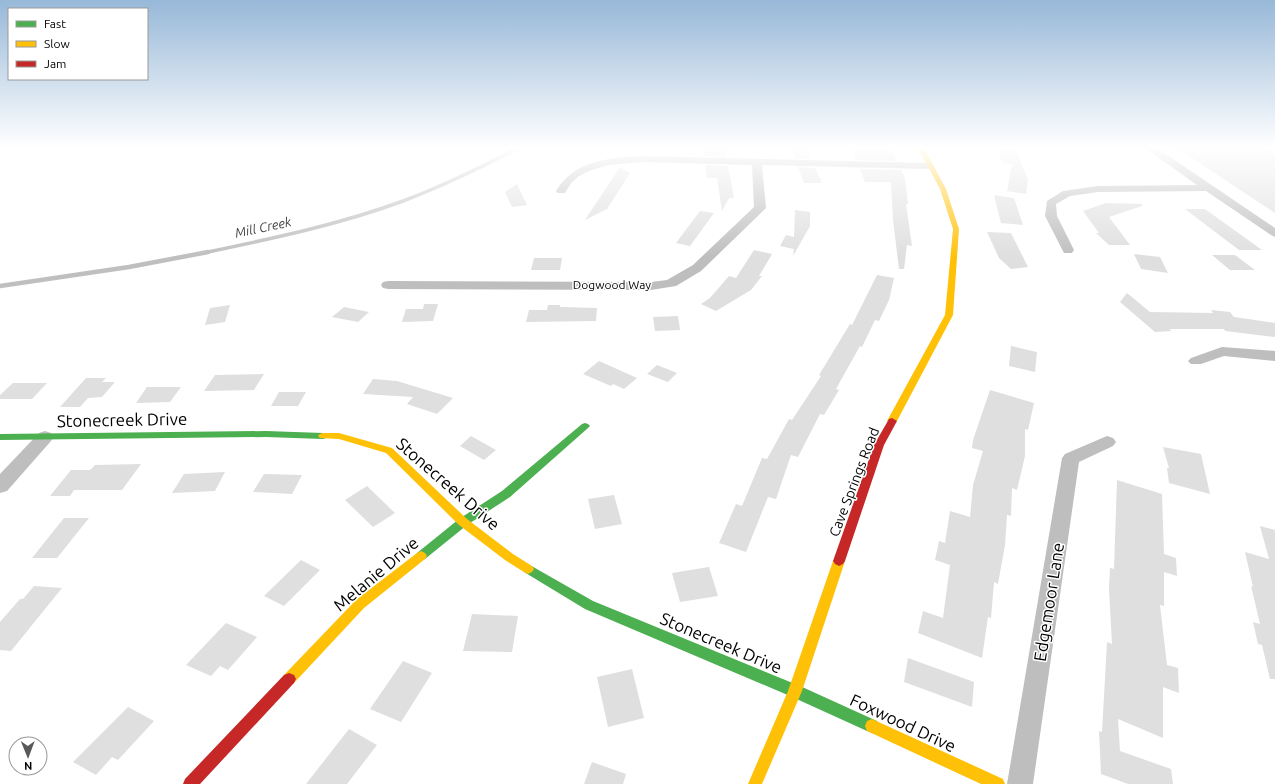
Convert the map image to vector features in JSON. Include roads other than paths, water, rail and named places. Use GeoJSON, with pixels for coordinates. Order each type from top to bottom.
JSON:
{"type":"FeatureCollection","features":[{"type":"Feature","properties":{"kind":"street"},"geometry":{"type":"LineString","coordinates":[[561,191],[564,185]]}},
{"type":"Feature","properties":{"kind":"street","name":"Dogwood Way"},"geometry":{"type":"LineString","coordinates":[[388,284],[651,286],[671,283],[697,268],[760,208],[758,185]]}},
{"type":"Feature","properties":{"kind":"street","name":"Cave Springs Road"},"geometry":{"type":"LineString","coordinates":[[755,784],[795,691],[880,445],[949,316],[956,229],[944,189],[941,185]]}},
{"type":"Feature","properties":{"kind":"street"},"geometry":{"type":"LineString","coordinates":[[1204,185],[1275,233]]}},
{"type":"Feature","properties":{"kind":"street"},"geometry":{"type":"LineString","coordinates":[[1068,250],[1051,216],[1051,204],[1066,193],[1098,189],[1209,188]]}},
{"type":"Feature","properties":{"kind":"street"},"geometry":{"type":"LineString","coordinates":[[1196,361],[1222,351],[1275,356]]}},
{"type":"Feature","properties":{"kind":"street","name":"Melanie Drive"},"geometry":{"type":"LineString","coordinates":[[190,784],[360,604],[463,522],[506,494],[584,426]]}},
{"type":"Feature","properties":{"kind":"street","name":"Stonecreek Drive"},"geometry":{"type":"LineString","coordinates":[[0,437],[266,434],[339,436],[389,450],[463,522],[509,557],[589,605],[795,691]]}},
{"type":"Feature","properties":{"kind":"street"},"geometry":{"type":"LineString","coordinates":[[0,486],[44,437]]}},
{"type":"Feature","properties":{"kind":"street","name":"Edgemoor Lane"},"geometry":{"type":"LineString","coordinates":[[1020,784],[1071,458],[1107,442]]}},
{"type":"Feature","properties":{"kind":"street","name":"Foxwood Drive"},"geometry":{"type":"LineString","coordinates":[[795,691],[998,784]]}},
{"type":"Feature","properties":{"kind":"waterway","name":"Mill Creek"},"geometry":{"type":"LineString","coordinates":[[205,253],[304,231],[354,217],[403,201],[442,185]]}},
{"type":"Feature","properties":{"kind":"waterway","name":"Mill Creek"},"geometry":{"type":"LineString","coordinates":[[0,286],[129,267],[205,253]]}}]}
